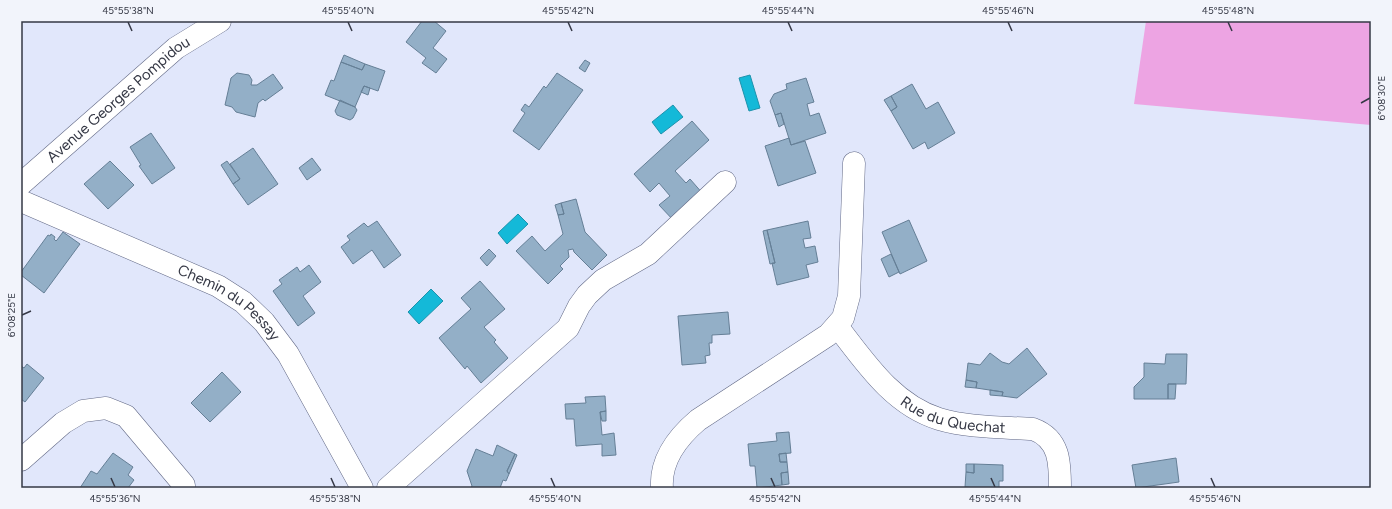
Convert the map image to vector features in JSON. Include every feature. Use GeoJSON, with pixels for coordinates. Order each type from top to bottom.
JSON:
{"type":"FeatureCollection","features":[{"type":"Feature","properties":{"kind":"street","name":"Avenue Georges Pompidou"},"geometry":{"type":"LineString","coordinates":[[21,184],[176,48],[220,21]]}},
{"type":"Feature","properties":{"kind":"street"},"geometry":{"type":"LineString","coordinates":[[662,488],[663,475],[670,452],[686,430],[698,420],[828,335],[843,318],[849,296],[854,163]]}},
{"type":"Feature","properties":{"kind":"street"},"geometry":{"type":"LineString","coordinates":[[388,488],[568,328],[579,306],[587,295],[604,280],[648,254],[725,182]]}},
{"type":"Feature","properties":{"kind":"street","name":"Chemin du Pessay"},"geometry":{"type":"LineString","coordinates":[[21,201],[218,286],[243,302],[264,322],[288,354],[362,488]]}},
{"type":"Feature","properties":{"kind":"street","name":"Rue du Quechat"},"geometry":{"type":"LineString","coordinates":[[837,326],[882,382],[900,399],[916,409],[939,419],[963,424],[1033,429],[1043,433],[1051,442],[1057,453],[1060,470],[1060,488]]}},
{"type":"Feature","properties":{"kind":"street"},"geometry":{"type":"LineString","coordinates":[[21,460],[63,423],[83,411],[106,408],[126,416],[184,485],[184,488]]}},
{"type":"Feature","properties":{"kind":"shaded area"},"geometry":{"type":"Polygon","coordinates":[[[1146,21],[1371,21],[1371,125],[1134,104],[1146,21]]]}},
{"type":"Feature","properties":{"kind":"water"},"geometry":{"type":"Polygon","coordinates":[[[750,75],[760,108],[749,111],[739,78],[750,75]]]}},
{"type":"Feature","properties":{"kind":"water"},"geometry":{"type":"Polygon","coordinates":[[[673,105],[683,117],[661,134],[652,122],[673,105]]]}},
{"type":"Feature","properties":{"kind":"water"},"geometry":{"type":"Polygon","coordinates":[[[518,214],[528,224],[507,244],[498,233],[518,214]]]}},
{"type":"Feature","properties":{"kind":"water"},"geometry":{"type":"Polygon","coordinates":[[[431,289],[443,301],[419,324],[408,312],[431,289]]]}},
{"type":"Feature","properties":{"kind":"building"},"geometry":{"type":"Polygon","coordinates":[[[422,21],[434,21],[446,31],[433,48],[447,59],[436,73],[422,63],[426,58],[406,42],[422,21]]]}},
{"type":"Feature","properties":{"kind":"building"},"geometry":{"type":"Polygon","coordinates":[[[344,55],[365,64],[362,70],[341,62],[344,55]]]}},
{"type":"Feature","properties":{"kind":"building"},"geometry":{"type":"Polygon","coordinates":[[[585,60],[590,63],[585,72],[579,68],[585,60]]]}},
{"type":"Feature","properties":{"kind":"building"},"geometry":{"type":"Polygon","coordinates":[[[341,62],[362,70],[365,64],[385,71],[378,91],[364,86],[355,107],[325,95],[331,80],[334,81],[341,62]]]}},
{"type":"Feature","properties":{"kind":"building"},"geometry":{"type":"Polygon","coordinates":[[[237,73],[249,75],[252,80],[251,85],[257,85],[273,74],[283,88],[265,101],[263,99],[258,103],[255,117],[236,112],[232,107],[225,105],[231,78],[237,73]]]}},
{"type":"Feature","properties":{"kind":"building"},"geometry":{"type":"Polygon","coordinates":[[[557,73],[583,90],[539,150],[513,131],[525,113],[521,110],[525,104],[529,107],[544,86],[546,88],[557,73]]]}},
{"type":"Feature","properties":{"kind":"building"},"geometry":{"type":"Polygon","coordinates":[[[806,78],[814,102],[807,104],[810,116],[819,113],[826,133],[791,145],[781,113],[775,115],[770,101],[774,94],[787,89],[786,84],[806,78]]]}},
{"type":"Feature","properties":{"kind":"building"},"geometry":{"type":"Polygon","coordinates":[[[912,84],[926,109],[938,102],[955,133],[928,149],[925,142],[913,149],[891,111],[897,107],[891,96],[912,84]]]}},
{"type":"Feature","properties":{"kind":"building"},"geometry":{"type":"Polygon","coordinates":[[[364,86],[370,88],[368,95],[361,92],[364,86]]]}},
{"type":"Feature","properties":{"kind":"building"},"geometry":{"type":"Polygon","coordinates":[[[891,96],[897,107],[891,111],[884,100],[891,96]]]}},
{"type":"Feature","properties":{"kind":"building"},"geometry":{"type":"Polygon","coordinates":[[[340,100],[355,107],[357,110],[353,118],[350,120],[337,115],[335,111],[340,100]]]}},
{"type":"Feature","properties":{"kind":"building"},"geometry":{"type":"Polygon","coordinates":[[[781,113],[784,124],[779,127],[775,115],[781,113]]]}},
{"type":"Feature","properties":{"kind":"building"},"geometry":{"type":"Polygon","coordinates":[[[692,121],[709,140],[675,171],[686,183],[690,179],[704,195],[675,222],[659,205],[670,196],[659,183],[650,192],[634,174],[692,121]]]}},
{"type":"Feature","properties":{"kind":"building"},"geometry":{"type":"Polygon","coordinates":[[[151,133],[175,168],[152,184],[139,166],[141,165],[130,147],[151,133]]]}},
{"type":"Feature","properties":{"kind":"building"},"geometry":{"type":"Polygon","coordinates":[[[789,138],[791,145],[805,141],[816,173],[778,186],[765,146],[789,138]]]}},
{"type":"Feature","properties":{"kind":"building"},"geometry":{"type":"Polygon","coordinates":[[[253,148],[278,184],[248,205],[233,184],[240,179],[230,164],[253,148]]]}},
{"type":"Feature","properties":{"kind":"building"},"geometry":{"type":"Polygon","coordinates":[[[312,158],[321,170],[307,180],[299,168],[312,158]]]}},
{"type":"Feature","properties":{"kind":"building"},"geometry":{"type":"Polygon","coordinates":[[[110,161],[134,185],[108,209],[84,184],[110,161]]]}},
{"type":"Feature","properties":{"kind":"building"},"geometry":{"type":"Polygon","coordinates":[[[227,161],[240,179],[233,184],[221,165],[227,161]]]}},
{"type":"Feature","properties":{"kind":"building"},"geometry":{"type":"Polygon","coordinates":[[[576,199],[585,232],[607,255],[592,270],[574,252],[573,249],[568,250],[569,257],[560,266],[563,269],[548,284],[516,251],[532,236],[545,251],[563,234],[558,215],[564,214],[561,203],[576,199]]]}},
{"type":"Feature","properties":{"kind":"building"},"geometry":{"type":"Polygon","coordinates":[[[561,203],[564,214],[558,215],[555,205],[561,203]]]}},
{"type":"Feature","properties":{"kind":"building"},"geometry":{"type":"Polygon","coordinates":[[[909,220],[927,261],[900,274],[882,232],[909,220]]]}},
{"type":"Feature","properties":{"kind":"building"},"geometry":{"type":"Polygon","coordinates":[[[377,221],[401,255],[384,268],[372,250],[353,264],[341,247],[350,240],[347,236],[364,223],[368,227],[377,221]]]}},
{"type":"Feature","properties":{"kind":"building"},"geometry":{"type":"Polygon","coordinates":[[[808,221],[811,238],[803,239],[805,248],[815,246],[818,262],[806,265],[809,277],[777,285],[772,263],[775,263],[767,230],[808,221]]]}},
{"type":"Feature","properties":{"kind":"building"},"geometry":{"type":"Polygon","coordinates":[[[767,230],[775,263],[770,264],[763,231],[767,230]]]}},
{"type":"Feature","properties":{"kind":"building"},"geometry":{"type":"Polygon","coordinates":[[[63,232],[80,244],[44,293],[21,275],[21,272],[48,235],[50,236],[51,234],[55,237],[54,239],[56,241],[63,232]]]}},
{"type":"Feature","properties":{"kind":"building"},"geometry":{"type":"Polygon","coordinates":[[[489,249],[496,256],[487,266],[480,258],[489,249]]]}},
{"type":"Feature","properties":{"kind":"building"},"geometry":{"type":"Polygon","coordinates":[[[891,254],[899,272],[889,277],[881,259],[891,254]]]}},
{"type":"Feature","properties":{"kind":"building"},"geometry":{"type":"Polygon","coordinates":[[[309,265],[321,282],[303,296],[315,313],[298,326],[273,291],[282,284],[279,280],[297,267],[300,272],[309,265]]]}},
{"type":"Feature","properties":{"kind":"building"},"geometry":{"type":"Polygon","coordinates":[[[480,281],[505,309],[484,327],[496,340],[494,342],[508,358],[481,383],[467,366],[465,369],[439,338],[471,309],[461,298],[480,281]]]}},
{"type":"Feature","properties":{"kind":"building"},"geometry":{"type":"Polygon","coordinates":[[[728,312],[730,334],[712,335],[712,343],[709,343],[710,355],[705,356],[706,363],[682,365],[678,316],[728,312]]]}},
{"type":"Feature","properties":{"kind":"building"},"geometry":{"type":"Polygon","coordinates":[[[1027,348],[1047,374],[1017,398],[1002,396],[1003,392],[976,388],[977,382],[966,380],[968,363],[980,365],[990,353],[1002,362],[1009,364],[1027,348]]]}},
{"type":"Feature","properties":{"kind":"building"},"geometry":{"type":"Polygon","coordinates":[[[1166,354],[1187,354],[1186,384],[1168,384],[1168,399],[1134,399],[1134,387],[1144,377],[1144,363],[1165,364],[1166,354]]]}},
{"type":"Feature","properties":{"kind":"building"},"geometry":{"type":"Polygon","coordinates":[[[27,364],[44,378],[25,402],[21,399],[21,366],[24,368],[27,364]]]}},
{"type":"Feature","properties":{"kind":"building"},"geometry":{"type":"Polygon","coordinates":[[[222,372],[241,392],[210,422],[191,403],[222,372]]]}},
{"type":"Feature","properties":{"kind":"building"},"geometry":{"type":"Polygon","coordinates":[[[966,380],[977,382],[976,388],[965,387],[966,380]]]}},
{"type":"Feature","properties":{"kind":"building"},"geometry":{"type":"Polygon","coordinates":[[[1168,384],[1176,384],[1175,399],[1168,399],[1168,384]]]}},
{"type":"Feature","properties":{"kind":"building"},"geometry":{"type":"Polygon","coordinates":[[[990,390],[1003,392],[1002,396],[990,395],[990,390]]]}},
{"type":"Feature","properties":{"kind":"building"},"geometry":{"type":"Polygon","coordinates":[[[605,396],[606,411],[600,412],[602,435],[614,433],[616,455],[602,456],[602,444],[576,446],[574,419],[566,419],[565,404],[586,403],[585,397],[605,396]]]}},
{"type":"Feature","properties":{"kind":"building"},"geometry":{"type":"Polygon","coordinates":[[[606,411],[606,421],[602,421],[600,412],[606,411]]]}},
{"type":"Feature","properties":{"kind":"building"},"geometry":{"type":"Polygon","coordinates":[[[789,432],[791,453],[779,454],[780,462],[787,462],[788,472],[781,473],[782,485],[757,488],[755,466],[750,466],[748,444],[777,441],[776,433],[789,432]]]}},
{"type":"Feature","properties":{"kind":"building"},"geometry":{"type":"Polygon","coordinates":[[[497,445],[515,454],[507,471],[509,474],[506,481],[503,480],[500,488],[471,488],[472,486],[467,471],[476,449],[493,456],[497,445]]]}},
{"type":"Feature","properties":{"kind":"building"},"geometry":{"type":"Polygon","coordinates":[[[113,453],[133,467],[128,475],[134,480],[128,488],[80,488],[91,471],[97,474],[113,453]]]}},
{"type":"Feature","properties":{"kind":"building"},"geometry":{"type":"Polygon","coordinates":[[[786,453],[787,462],[780,462],[779,454],[786,453]]]}},
{"type":"Feature","properties":{"kind":"building"},"geometry":{"type":"Polygon","coordinates":[[[515,454],[517,455],[509,474],[507,471],[515,454]]]}},
{"type":"Feature","properties":{"kind":"building"},"geometry":{"type":"Polygon","coordinates":[[[1176,458],[1179,482],[1136,488],[1132,465],[1176,458]]]}},
{"type":"Feature","properties":{"kind":"building"},"geometry":{"type":"Polygon","coordinates":[[[966,464],[974,464],[974,473],[966,472],[966,464]]]}},
{"type":"Feature","properties":{"kind":"building"},"geometry":{"type":"Polygon","coordinates":[[[974,464],[1003,465],[1003,481],[999,481],[999,488],[965,487],[966,472],[974,473],[974,464]]]}},
{"type":"Feature","properties":{"kind":"building"},"geometry":{"type":"Polygon","coordinates":[[[788,472],[789,484],[782,485],[781,473],[788,472]]]}}]}
